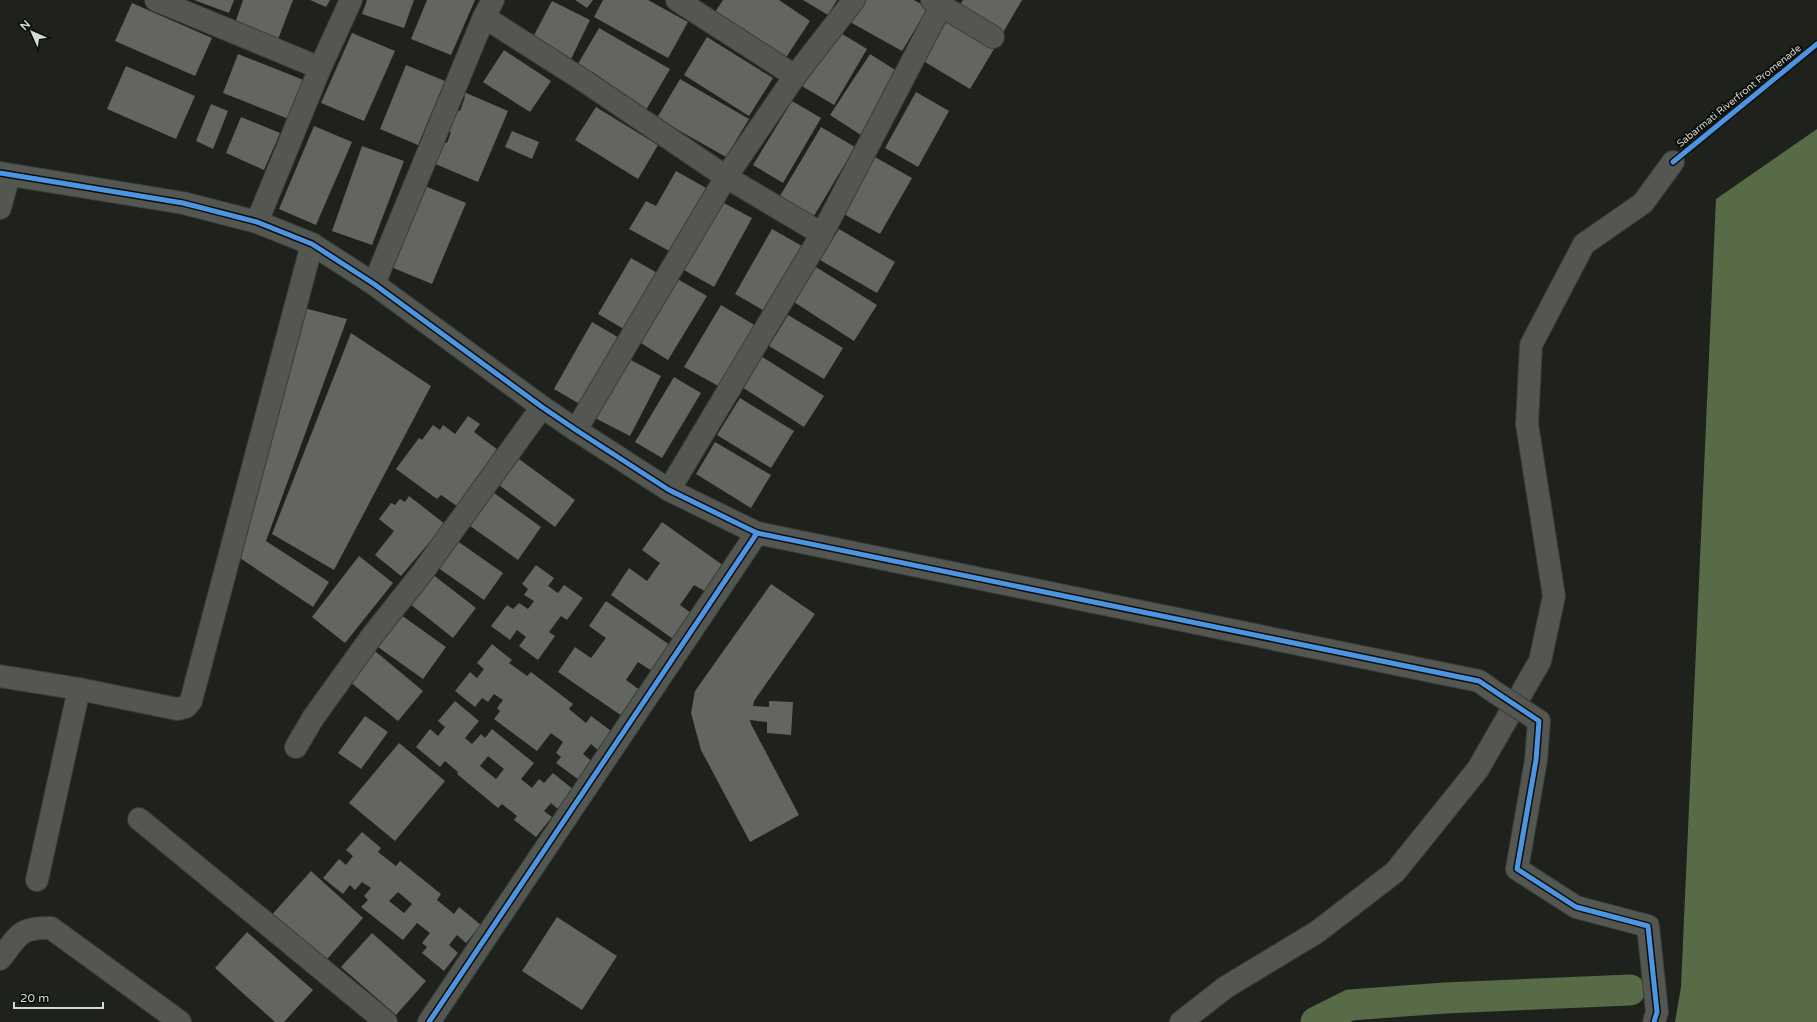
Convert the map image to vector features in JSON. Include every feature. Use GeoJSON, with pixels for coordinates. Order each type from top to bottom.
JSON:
{"type":"FeatureCollection","features":[{"type":"Feature","properties":{"kind":"street"},"geometry":{"type":"LineString","coordinates":[[156,0],[320,68]]}},
{"type":"Feature","properties":{"kind":"street"},"geometry":{"type":"LineString","coordinates":[[257,222],[320,68],[351,0]]}},
{"type":"Feature","properties":{"kind":"street"},"geometry":{"type":"LineString","coordinates":[[678,0],[794,76]]}},
{"type":"Feature","properties":{"kind":"street"},"geometry":{"type":"LineString","coordinates":[[576,430],[726,177],[794,76],[854,0]]}},
{"type":"Feature","properties":{"kind":"street"},"geometry":{"type":"LineString","coordinates":[[669,490],[822,234],[936,3],[993,37]]}},
{"type":"Feature","properties":{"kind":"street"},"geometry":{"type":"LineString","coordinates":[[374,284],[489,9],[586,82],[726,177],[822,234]]}},
{"type":"Feature","properties":{"kind":"street"},"geometry":{"type":"LineString","coordinates":[[1181,1022],[1226,987],[1317,932],[1395,872],[1478,769],[1521,695],[1540,661],[1554,596],[1527,424],[1531,345],[1584,244],[1643,203],[1673,162]]}},
{"type":"Feature","properties":{"kind":"street"},"geometry":{"type":"LineString","coordinates":[[0,208],[4,174],[183,203],[257,222],[312,244],[374,284],[542,408],[669,490],[757,533],[1479,681],[1539,722],[1536,760],[1517,869],[1576,906],[1648,926],[1657,1012],[1654,1022]]}},
{"type":"Feature","properties":{"kind":"street"},"geometry":{"type":"LineString","coordinates":[[0,676],[79,689],[177,709],[186,707],[191,701],[312,244]]}},
{"type":"Feature","properties":{"kind":"street"},"geometry":{"type":"LineString","coordinates":[[296,747],[313,718],[372,636],[422,573],[542,408]]}},
{"type":"Feature","properties":{"kind":"street"},"geometry":{"type":"LineString","coordinates":[[429,1022],[757,533]]}},
{"type":"Feature","properties":{"kind":"street"},"geometry":{"type":"LineString","coordinates":[[37,880],[79,689]]}},
{"type":"Feature","properties":{"kind":"street"},"geometry":{"type":"LineString","coordinates":[[139,820],[386,1022]]}},
{"type":"Feature","properties":{"kind":"street"},"geometry":{"type":"LineString","coordinates":[[0,959],[21,933],[33,928],[51,928],[180,1022]]}},
{"type":"Feature","properties":{"kind":"shaded area"},"geometry":{"type":"Polygon","coordinates":[[[1817,129],[1817,1022],[1675,1022],[1681,987],[1716,199],[1817,129]]]}},
{"type":"Feature","properties":{"kind":"building"},"geometry":{"type":"Polygon","coordinates":[[[194,0],[234,0],[229,13],[194,0]]]}},
{"type":"Feature","properties":{"kind":"building"},"geometry":{"type":"Polygon","coordinates":[[[243,0],[293,0],[277,42],[234,26],[243,0]]]}},
{"type":"Feature","properties":{"kind":"building"},"geometry":{"type":"Polygon","coordinates":[[[310,0],[330,0],[326,7],[310,0]]]}},
{"type":"Feature","properties":{"kind":"building"},"geometry":{"type":"Polygon","coordinates":[[[367,0],[414,0],[404,28],[362,14],[367,0]]]}},
{"type":"Feature","properties":{"kind":"building"},"geometry":{"type":"Polygon","coordinates":[[[427,0],[475,0],[451,55],[411,39],[427,0]]]}},
{"type":"Feature","properties":{"kind":"building"},"geometry":{"type":"Polygon","coordinates":[[[575,0],[593,0],[587,8],[575,0]]]}},
{"type":"Feature","properties":{"kind":"building"},"geometry":{"type":"Polygon","coordinates":[[[603,0],[648,0],[688,22],[668,58],[594,17],[603,0]]]}},
{"type":"Feature","properties":{"kind":"building"},"geometry":{"type":"Polygon","coordinates":[[[723,0],[779,0],[810,21],[783,62],[713,15],[723,0]]]}},
{"type":"Feature","properties":{"kind":"building"},"geometry":{"type":"Polygon","coordinates":[[[803,0],[837,0],[828,15],[803,0]]]}},
{"type":"Feature","properties":{"kind":"building"},"geometry":{"type":"Polygon","coordinates":[[[863,0],[914,0],[928,8],[902,51],[850,22],[863,0]]]}},
{"type":"Feature","properties":{"kind":"building"},"geometry":{"type":"Polygon","coordinates":[[[963,0],[1022,0],[1001,36],[957,10],[963,0]]]}},
{"type":"Feature","properties":{"kind":"building"},"geometry":{"type":"Polygon","coordinates":[[[552,1],[590,20],[570,61],[531,41],[552,1]]]}},
{"type":"Feature","properties":{"kind":"building"},"geometry":{"type":"Polygon","coordinates":[[[132,3],[212,38],[195,76],[115,41],[132,3]]]}},
{"type":"Feature","properties":{"kind":"building"},"geometry":{"type":"Polygon","coordinates":[[[945,19],[994,49],[970,89],[920,59],[945,19]]]}},
{"type":"Feature","properties":{"kind":"building"},"geometry":{"type":"Polygon","coordinates":[[[599,28],[670,69],[646,110],[575,69],[599,28]]]}},
{"type":"Feature","properties":{"kind":"building"},"geometry":{"type":"Polygon","coordinates":[[[834,29],[867,49],[834,105],[800,85],[834,29]]]}},
{"type":"Feature","properties":{"kind":"building"},"geometry":{"type":"Polygon","coordinates":[[[352,33],[395,51],[364,121],[321,103],[352,33]]]}},
{"type":"Feature","properties":{"kind":"building"},"geometry":{"type":"Polygon","coordinates":[[[707,37],[773,78],[749,116],[684,75],[707,37]]]}},
{"type":"Feature","properties":{"kind":"building"},"geometry":{"type":"Polygon","coordinates":[[[504,50],[551,81],[530,112],[483,82],[504,50]]]}},
{"type":"Feature","properties":{"kind":"building"},"geometry":{"type":"Polygon","coordinates":[[[238,54],[306,81],[291,120],[223,93],[238,54]]]}},
{"type":"Feature","properties":{"kind":"building"},"geometry":{"type":"Polygon","coordinates":[[[870,54],[900,73],[861,135],[830,115],[870,54]]]}},
{"type":"Feature","properties":{"kind":"building"},"geometry":{"type":"Polygon","coordinates":[[[406,65],[445,81],[418,145],[380,129],[406,65]]]}},
{"type":"Feature","properties":{"kind":"building"},"geometry":{"type":"Polygon","coordinates":[[[126,66],[195,96],[176,139],[107,109],[126,66]]]}},
{"type":"Feature","properties":{"kind":"building"},"geometry":{"type":"Polygon","coordinates":[[[680,79],[749,119],[726,157],[657,118],[680,79]]]}},
{"type":"Feature","properties":{"kind":"building"},"geometry":{"type":"Polygon","coordinates":[[[464,92],[508,111],[478,182],[433,163],[442,141],[447,143],[451,132],[447,131],[456,110],[460,111],[465,97],[462,95],[464,92]]]}},
{"type":"Feature","properties":{"kind":"building"},"geometry":{"type":"Polygon","coordinates":[[[916,92],[949,111],[918,167],[885,148],[916,92]]]}},
{"type":"Feature","properties":{"kind":"building"},"geometry":{"type":"Polygon","coordinates":[[[792,101],[821,118],[783,183],[753,165],[792,101]]]}},
{"type":"Feature","properties":{"kind":"building"},"geometry":{"type":"Polygon","coordinates":[[[211,104],[228,111],[213,149],[196,141],[211,104]]]}},
{"type":"Feature","properties":{"kind":"building"},"geometry":{"type":"Polygon","coordinates":[[[596,107],[658,145],[638,179],[575,140],[596,107]]]}},
{"type":"Feature","properties":{"kind":"building"},"geometry":{"type":"Polygon","coordinates":[[[241,117],[280,133],[264,170],[226,153],[241,117]]]}},
{"type":"Feature","properties":{"kind":"building"},"geometry":{"type":"Polygon","coordinates":[[[314,126],[352,142],[316,225],[279,209],[314,126]]]}},
{"type":"Feature","properties":{"kind":"building"},"geometry":{"type":"Polygon","coordinates":[[[821,127],[855,147],[814,216],[780,196],[821,127]]]}},
{"type":"Feature","properties":{"kind":"building"},"geometry":{"type":"Polygon","coordinates":[[[512,131],[539,142],[532,159],[505,147],[512,131]]]}},
{"type":"Feature","properties":{"kind":"building"},"geometry":{"type":"Polygon","coordinates":[[[362,146],[404,161],[372,245],[332,231],[362,146]]]}},
{"type":"Feature","properties":{"kind":"building"},"geometry":{"type":"Polygon","coordinates":[[[875,157],[912,178],[880,234],[842,213],[875,157]]]}},
{"type":"Feature","properties":{"kind":"building"},"geometry":{"type":"Polygon","coordinates":[[[676,171],[708,189],[671,252],[629,229],[646,201],[656,206],[676,171]]]}},
{"type":"Feature","properties":{"kind":"building"},"geometry":{"type":"Polygon","coordinates":[[[425,186],[466,203],[432,284],[391,267],[425,186]]]}},
{"type":"Feature","properties":{"kind":"building"},"geometry":{"type":"Polygon","coordinates":[[[722,202],[752,218],[714,287],[684,270],[722,202]]]}},
{"type":"Feature","properties":{"kind":"building"},"geometry":{"type":"Polygon","coordinates":[[[772,229],[804,247],[766,312],[735,294],[772,229]]]}},
{"type":"Feature","properties":{"kind":"building"},"geometry":{"type":"Polygon","coordinates":[[[839,229],[895,262],[877,293],[820,260],[839,229]]]}},
{"type":"Feature","properties":{"kind":"building"},"geometry":{"type":"Polygon","coordinates":[[[631,258],[661,275],[629,332],[598,314],[631,258]]]}},
{"type":"Feature","properties":{"kind":"building"},"geometry":{"type":"Polygon","coordinates":[[[816,267],[877,305],[854,341],[794,302],[816,267]]]}},
{"type":"Feature","properties":{"kind":"building"},"geometry":{"type":"Polygon","coordinates":[[[674,277],[707,296],[668,360],[636,340],[674,277]]]}},
{"type":"Feature","properties":{"kind":"building"},"geometry":{"type":"Polygon","coordinates":[[[721,305],[756,326],[720,387],[684,367],[721,305]]]}},
{"type":"Feature","properties":{"kind":"building"},"geometry":{"type":"Polygon","coordinates":[[[300,307],[347,319],[266,541],[329,582],[313,607],[240,558],[300,307]]]}},
{"type":"Feature","properties":{"kind":"building"},"geometry":{"type":"Polygon","coordinates":[[[788,315],[843,348],[824,379],[769,346],[788,315]]]}},
{"type":"Feature","properties":{"kind":"building"},"geometry":{"type":"Polygon","coordinates":[[[592,322],[621,339],[583,406],[554,389],[592,322]]]}},
{"type":"Feature","properties":{"kind":"building"},"geometry":{"type":"Polygon","coordinates":[[[351,333],[431,386],[334,570],[272,534],[351,333]]]}},
{"type":"Feature","properties":{"kind":"building"},"geometry":{"type":"Polygon","coordinates":[[[761,356],[824,396],[804,427],[742,387],[761,356]]]}},
{"type":"Feature","properties":{"kind":"building"},"geometry":{"type":"Polygon","coordinates":[[[627,358],[661,376],[630,436],[595,418],[627,358]]]}},
{"type":"Feature","properties":{"kind":"building"},"geometry":{"type":"Polygon","coordinates":[[[674,377],[701,393],[662,458],[635,442],[674,377]]]}},
{"type":"Feature","properties":{"kind":"building"},"geometry":{"type":"Polygon","coordinates":[[[740,398],[794,431],[771,468],[717,435],[740,398]]]}},
{"type":"Feature","properties":{"kind":"building"},"geometry":{"type":"Polygon","coordinates":[[[468,416],[480,424],[474,432],[498,450],[457,506],[441,495],[437,499],[396,469],[419,438],[422,440],[433,425],[440,430],[443,425],[455,434],[468,416]]]}},
{"type":"Feature","properties":{"kind":"building"},"geometry":{"type":"Polygon","coordinates":[[[715,442],[771,475],[751,508],[696,474],[715,442]]]}},
{"type":"Feature","properties":{"kind":"building"},"geometry":{"type":"Polygon","coordinates":[[[519,459],[575,500],[555,527],[499,485],[519,459]]]}},
{"type":"Feature","properties":{"kind":"building"},"geometry":{"type":"Polygon","coordinates":[[[490,490],[541,527],[518,560],[466,523],[490,490]]]}},
{"type":"Feature","properties":{"kind":"building"},"geometry":{"type":"Polygon","coordinates":[[[409,496],[445,524],[401,576],[375,555],[394,531],[379,519],[391,503],[395,505],[400,499],[405,502],[409,496]]]}},
{"type":"Feature","properties":{"kind":"building"},"geometry":{"type":"Polygon","coordinates":[[[662,522],[724,566],[706,592],[694,585],[680,605],[691,613],[673,639],[611,595],[629,568],[647,581],[660,563],[642,550],[662,522]]]}},
{"type":"Feature","properties":{"kind":"building"},"geometry":{"type":"Polygon","coordinates":[[[456,540],[503,573],[484,600],[437,567],[456,540]]]}},
{"type":"Feature","properties":{"kind":"building"},"geometry":{"type":"Polygon","coordinates":[[[359,556],[393,583],[345,643],[312,617],[359,556]]]}},
{"type":"Feature","properties":{"kind":"building"},"geometry":{"type":"Polygon","coordinates":[[[536,565],[554,578],[548,586],[558,593],[564,585],[583,598],[567,620],[561,616],[549,632],[555,636],[538,660],[519,646],[526,637],[517,630],[510,640],[491,626],[507,605],[513,609],[519,603],[528,609],[534,601],[524,595],[528,589],[522,584],[536,565]]]}},
{"type":"Feature","properties":{"kind":"building"},"geometry":{"type":"Polygon","coordinates":[[[432,574],[476,608],[453,638],[409,603],[432,574]]]}},
{"type":"Feature","properties":{"kind":"building"},"geometry":{"type":"Polygon","coordinates":[[[771,584],[815,614],[754,701],[753,706],[769,707],[769,701],[793,702],[791,735],[767,733],[767,722],[750,720],[799,815],[750,842],[701,750],[691,713],[695,691],[771,584]]]}},
{"type":"Feature","properties":{"kind":"building"},"geometry":{"type":"Polygon","coordinates":[[[606,601],[670,645],[652,671],[638,662],[626,680],[640,690],[622,716],[558,672],[575,647],[591,658],[606,638],[589,626],[606,601]]]}},
{"type":"Feature","properties":{"kind":"building"},"geometry":{"type":"Polygon","coordinates":[[[401,615],[446,647],[423,679],[378,647],[401,615]]]}},
{"type":"Feature","properties":{"kind":"building"},"geometry":{"type":"Polygon","coordinates":[[[492,644],[512,660],[509,663],[527,676],[531,672],[573,704],[569,709],[586,723],[591,716],[614,733],[600,752],[591,744],[583,754],[593,762],[579,780],[556,763],[561,757],[556,753],[563,742],[551,733],[537,751],[494,719],[500,711],[497,708],[503,700],[494,694],[488,702],[482,698],[475,707],[455,691],[470,672],[477,678],[484,669],[477,663],[492,644]]]}},
{"type":"Feature","properties":{"kind":"building"},"geometry":{"type":"Polygon","coordinates":[[[375,651],[423,691],[398,721],[349,681],[375,651]]]}},
{"type":"Feature","properties":{"kind":"building"},"geometry":{"type":"Polygon","coordinates":[[[455,701],[479,721],[465,738],[472,744],[481,734],[485,738],[492,729],[534,763],[521,779],[532,788],[539,779],[544,783],[553,773],[574,790],[558,809],[551,803],[544,811],[552,817],[536,837],[514,820],[517,816],[502,804],[498,808],[457,774],[458,772],[445,761],[440,767],[416,747],[430,729],[438,736],[445,727],[438,721],[455,701]],[[488,756],[480,766],[496,779],[504,769],[488,756]]]}},
{"type":"Feature","properties":{"kind":"building"},"geometry":{"type":"Polygon","coordinates":[[[365,716],[388,732],[361,769],[338,753],[365,716]]]}},
{"type":"Feature","properties":{"kind":"building"},"geometry":{"type":"Polygon","coordinates":[[[399,743],[445,781],[395,841],[349,803],[399,743]]]}},
{"type":"Feature","properties":{"kind":"building"},"geometry":{"type":"Polygon","coordinates":[[[362,832],[381,848],[378,852],[396,866],[400,861],[441,894],[437,900],[454,914],[459,907],[481,925],[466,943],[457,935],[449,945],[458,953],[444,971],[422,953],[427,947],[422,943],[430,933],[417,923],[403,940],[361,907],[368,900],[364,896],[371,888],[362,882],[355,890],[350,885],[343,894],[323,878],[339,859],[346,865],[353,856],[346,850],[362,832]],[[398,892],[389,901],[404,913],[412,904],[398,892]]]}},
{"type":"Feature","properties":{"kind":"building"},"geometry":{"type":"Polygon","coordinates":[[[311,871],[363,918],[322,965],[269,918],[311,871]]]}},
{"type":"Feature","properties":{"kind":"building"},"geometry":{"type":"Polygon","coordinates":[[[557,917],[617,956],[582,1010],[522,971],[557,917]]]}},
{"type":"Feature","properties":{"kind":"building"},"geometry":{"type":"Polygon","coordinates":[[[247,932],[313,990],[284,1022],[275,1022],[215,968],[247,932]]]}},
{"type":"Feature","properties":{"kind":"building"},"geometry":{"type":"Polygon","coordinates":[[[372,933],[426,981],[396,1015],[341,967],[372,933]]]}},
{"type":"Feature","properties":{"kind":"waterway"},"geometry":{"type":"LineString","coordinates":[[1316,1022],[1350,1005],[1445,998],[1630,990]]}},
{"type":"Feature","properties":{"kind":"cycle path","name":"Sabarmati Riverfront Promenade"},"geometry":{"type":"LineString","coordinates":[[1673,162],[1817,44]]}},
{"type":"Feature","properties":{"kind":"cycle path"},"geometry":{"type":"LineString","coordinates":[[0,173],[183,203],[257,222],[312,244],[374,284],[542,407],[576,430],[669,490],[757,533],[429,1022]]}},
{"type":"Feature","properties":{"kind":"cycle path"},"geometry":{"type":"LineString","coordinates":[[757,533],[1479,681],[1539,721],[1536,760],[1517,869],[1576,907],[1648,926],[1657,1012],[1654,1022]]}}]}
